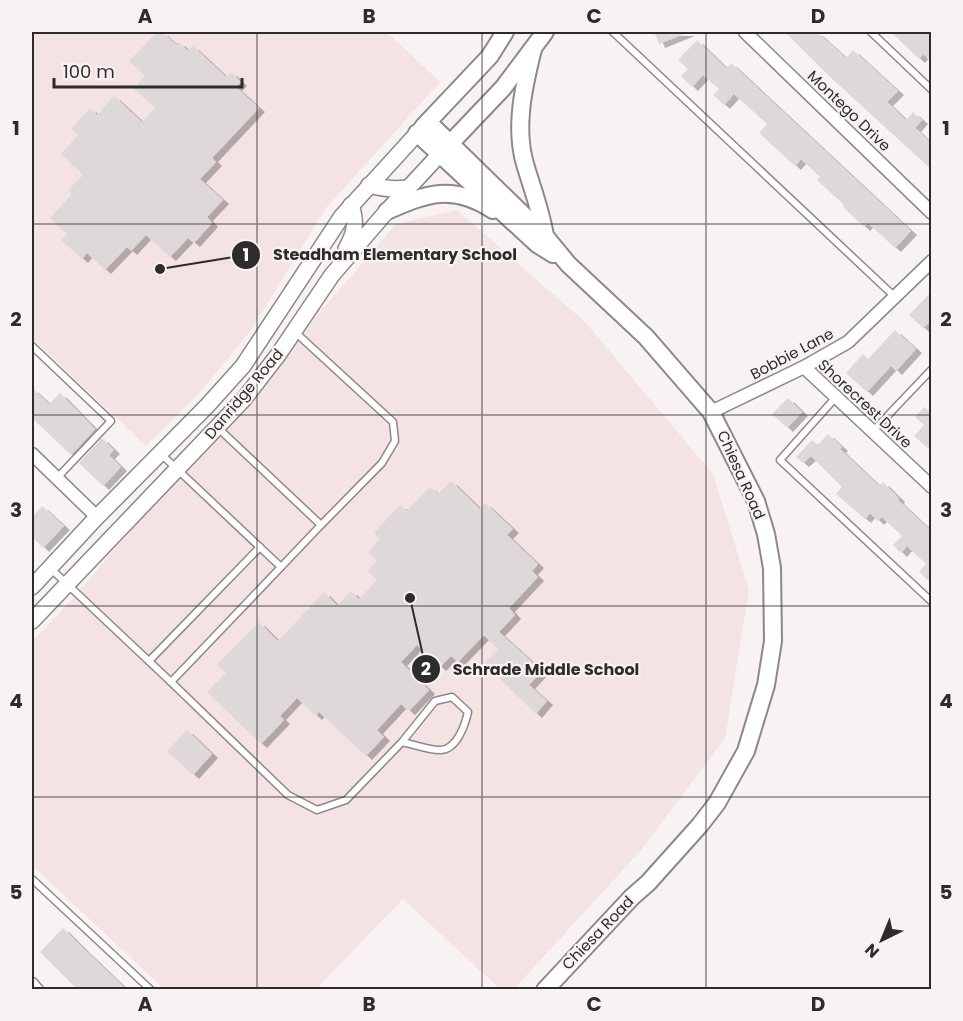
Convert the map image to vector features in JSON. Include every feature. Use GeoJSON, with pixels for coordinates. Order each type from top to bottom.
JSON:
{"type":"FeatureCollection","features":[{"type":"Feature","properties":{"kind":"main road"},"geometry":{"type":"LineString","coordinates":[[422,127],[490,56],[505,32]]}},
{"type":"Feature","properties":{"kind":"main road"},"geometry":{"type":"LineString","coordinates":[[445,149],[503,88],[544,32]]}},
{"type":"Feature","properties":{"kind":"main road"},"geometry":{"type":"LineString","coordinates":[[533,49],[523,92],[521,134],[524,162],[545,236]]}},
{"type":"Feature","properties":{"kind":"main road","name":"Chiesa Road"},"geometry":{"type":"LineString","coordinates":[[422,127],[545,236],[568,264],[646,337],[711,412],[756,501],[766,534],[772,568],[773,641],[766,685],[746,751],[717,803],[700,825],[648,884],[632,897],[545,990]]}},
{"type":"Feature","properties":{"kind":"main road","name":"Chiesa Road"},"geometry":{"type":"LineString","coordinates":[[445,149],[537,244],[568,264]]}},
{"type":"Feature","properties":{"kind":"main road"},"geometry":{"type":"LineString","coordinates":[[387,211],[417,197],[435,193],[452,194],[482,203],[519,227]]}},
{"type":"Feature","properties":{"kind":"street","name":"Montego Drive"},"geometry":{"type":"LineString","coordinates":[[745,32],[932,213]]}},
{"type":"Feature","properties":{"kind":"street","name":"Danridge Road"},"geometry":{"type":"LineString","coordinates":[[32,587],[243,366],[328,235],[351,205],[422,127]]}},
{"type":"Feature","properties":{"kind":"street","name":"Danridge Road"},"geometry":{"type":"LineString","coordinates":[[32,621],[244,399],[295,332],[332,275],[445,149]]}},
{"type":"Feature","properties":{"kind":"street"},"geometry":{"type":"LineString","coordinates":[[369,185],[383,189],[409,188]]}},
{"type":"Feature","properties":{"kind":"street"},"geometry":{"type":"LineString","coordinates":[[332,275],[355,233],[355,215],[351,205]]}},
{"type":"Feature","properties":{"kind":"street","name":"Bobbie Lane"},"geometry":{"type":"LineString","coordinates":[[711,412],[848,342],[932,261]]}},
{"type":"Feature","properties":{"kind":"street","name":"Shorecrest Drive"},"geometry":{"type":"LineString","coordinates":[[804,366],[932,487]]}},
{"type":"Feature","properties":{"kind":"street"},"geometry":{"type":"LineString","coordinates":[[32,454],[97,517]]}},
{"type":"Feature","properties":{"kind":"street"},"geometry":{"type":"LineString","coordinates":[[32,984],[37,990]]}},
{"type":"Feature","properties":{"kind":"lane"},"geometry":{"type":"LineString","coordinates":[[613,32],[896,297]]}},
{"type":"Feature","properties":{"kind":"lane"},"geometry":{"type":"LineString","coordinates":[[871,32],[932,90]]}},
{"type":"Feature","properties":{"kind":"lane"},"geometry":{"type":"LineString","coordinates":[[171,682],[382,463],[395,441],[393,422],[295,332]]}},
{"type":"Feature","properties":{"kind":"lane"},"geometry":{"type":"LineString","coordinates":[[32,346],[111,421],[57,478]]}},
{"type":"Feature","properties":{"kind":"lane"},"geometry":{"type":"LineString","coordinates":[[873,432],[932,369]]}},
{"type":"Feature","properties":{"kind":"lane"},"geometry":{"type":"LineString","coordinates":[[836,397],[780,460],[932,602]]}},
{"type":"Feature","properties":{"kind":"lane"},"geometry":{"type":"LineString","coordinates":[[217,427],[321,525]]}},
{"type":"Feature","properties":{"kind":"lane"},"geometry":{"type":"LineString","coordinates":[[160,454],[280,567]]}},
{"type":"Feature","properties":{"kind":"lane"},"geometry":{"type":"LineString","coordinates":[[148,661],[260,547]]}},
{"type":"Feature","properties":{"kind":"lane"},"geometry":{"type":"LineString","coordinates":[[50,568],[288,795],[316,810],[346,800],[402,742],[435,701],[452,696],[468,712],[466,724],[453,745],[441,750],[402,742]]}},
{"type":"Feature","properties":{"kind":"lane"},"geometry":{"type":"LineString","coordinates":[[32,879],[151,990]]}},
{"type":"Feature","properties":{"kind":"shaded area"},"geometry":{"type":"Polygon","coordinates":[[[32,32],[387,32],[440,82],[326,208],[251,330],[201,391],[146,446],[32,338],[32,32]]]}},
{"type":"Feature","properties":{"kind":"shaded area"},"geometry":{"type":"Polygon","coordinates":[[[457,210],[585,322],[713,474],[749,590],[725,738],[641,850],[514,989],[500,989],[403,899],[316,989],[164,989],[32,865],[32,642],[65,607],[396,224],[457,210]]]}},
{"type":"Feature","properties":{"kind":"building"},"geometry":{"type":"Polygon","coordinates":[[[157,32],[162,32],[177,45],[179,42],[188,51],[193,46],[226,77],[231,72],[241,82],[236,87],[259,108],[212,158],[216,162],[200,179],[223,200],[207,217],[212,223],[194,243],[188,238],[170,257],[146,235],[131,251],[127,247],[105,270],[87,253],[82,259],[61,240],[67,234],[50,218],[72,194],[68,190],[83,175],[61,154],[78,135],[71,129],[90,108],[97,115],[114,96],[142,122],[155,108],[134,89],[145,76],[129,61],[157,32]]]}},
{"type":"Feature","properties":{"kind":"building"},"geometry":{"type":"Polygon","coordinates":[[[654,32],[689,32],[659,44],[654,32]]]}},
{"type":"Feature","properties":{"kind":"building"},"geometry":{"type":"Polygon","coordinates":[[[785,32],[817,32],[846,58],[853,50],[898,91],[887,102],[906,120],[913,112],[922,120],[915,128],[932,143],[932,170],[829,76],[785,32]]]}},
{"type":"Feature","properties":{"kind":"building"},"geometry":{"type":"Polygon","coordinates":[[[891,32],[932,32],[932,62],[923,54],[919,59],[891,32]]]}},
{"type":"Feature","properties":{"kind":"building"},"geometry":{"type":"Polygon","coordinates":[[[697,40],[726,68],[731,63],[911,231],[895,248],[868,223],[864,227],[817,180],[820,177],[801,159],[795,166],[759,133],[767,124],[734,94],[724,105],[713,95],[719,89],[703,75],[692,87],[681,76],[688,69],[678,60],[697,40]]]}},
{"type":"Feature","properties":{"kind":"building"},"geometry":{"type":"Polygon","coordinates":[[[932,291],[932,320],[923,328],[909,315],[932,291]]]}},
{"type":"Feature","properties":{"kind":"building"},"geometry":{"type":"Polygon","coordinates":[[[895,330],[916,349],[896,371],[891,366],[867,392],[846,373],[863,354],[868,359],[895,330]]]}},
{"type":"Feature","properties":{"kind":"building"},"geometry":{"type":"Polygon","coordinates":[[[32,388],[49,404],[60,393],[95,429],[71,455],[32,418],[32,388]]]}},
{"type":"Feature","properties":{"kind":"building"},"geometry":{"type":"Polygon","coordinates":[[[788,398],[802,412],[787,428],[772,414],[788,398]]]}},
{"type":"Feature","properties":{"kind":"building"},"geometry":{"type":"Polygon","coordinates":[[[924,407],[932,414],[932,452],[914,436],[924,425],[915,417],[924,407]]]}},
{"type":"Feature","properties":{"kind":"building"},"geometry":{"type":"Polygon","coordinates":[[[828,434],[842,447],[840,449],[879,486],[883,482],[899,498],[898,500],[932,532],[932,584],[919,572],[926,564],[907,546],[901,553],[893,545],[902,536],[882,517],[878,521],[870,513],[865,519],[836,494],[842,487],[811,456],[803,463],[796,457],[812,440],[818,445],[828,434]]]}},
{"type":"Feature","properties":{"kind":"building"},"geometry":{"type":"Polygon","coordinates":[[[102,438],[114,450],[109,455],[121,467],[103,486],[79,463],[102,438]]]}},
{"type":"Feature","properties":{"kind":"building"},"geometry":{"type":"Polygon","coordinates":[[[451,481],[480,509],[485,503],[513,529],[507,535],[538,564],[532,571],[538,577],[509,608],[515,615],[499,632],[542,671],[529,685],[547,701],[536,714],[484,663],[498,649],[484,635],[458,662],[451,656],[440,667],[417,645],[401,662],[429,690],[409,711],[401,704],[377,730],[384,737],[366,756],[319,712],[316,716],[297,698],[280,716],[284,720],[261,744],[207,692],[226,673],[217,665],[259,622],[278,641],[324,592],[337,605],[351,591],[359,599],[377,580],[368,571],[377,561],[368,552],[380,539],[374,533],[400,505],[406,511],[430,487],[438,494],[451,481]]]}},
{"type":"Feature","properties":{"kind":"building"},"geometry":{"type":"Polygon","coordinates":[[[42,506],[64,526],[43,548],[32,537],[32,517],[42,506]]]}},
{"type":"Feature","properties":{"kind":"building"},"geometry":{"type":"Polygon","coordinates":[[[187,730],[212,754],[193,775],[167,751],[187,730]]]}},
{"type":"Feature","properties":{"kind":"building"},"geometry":{"type":"Polygon","coordinates":[[[63,928],[127,990],[78,990],[40,952],[63,928]]]}},
{"type":"Feature","properties":{"kind":"place","name":"Steadham Elementary School"},"geometry":{"type":"Point","coordinates":[160,269]}},
{"type":"Feature","properties":{"kind":"place","name":"Schrade Middle School"},"geometry":{"type":"Point","coordinates":[410,598]}}]}
